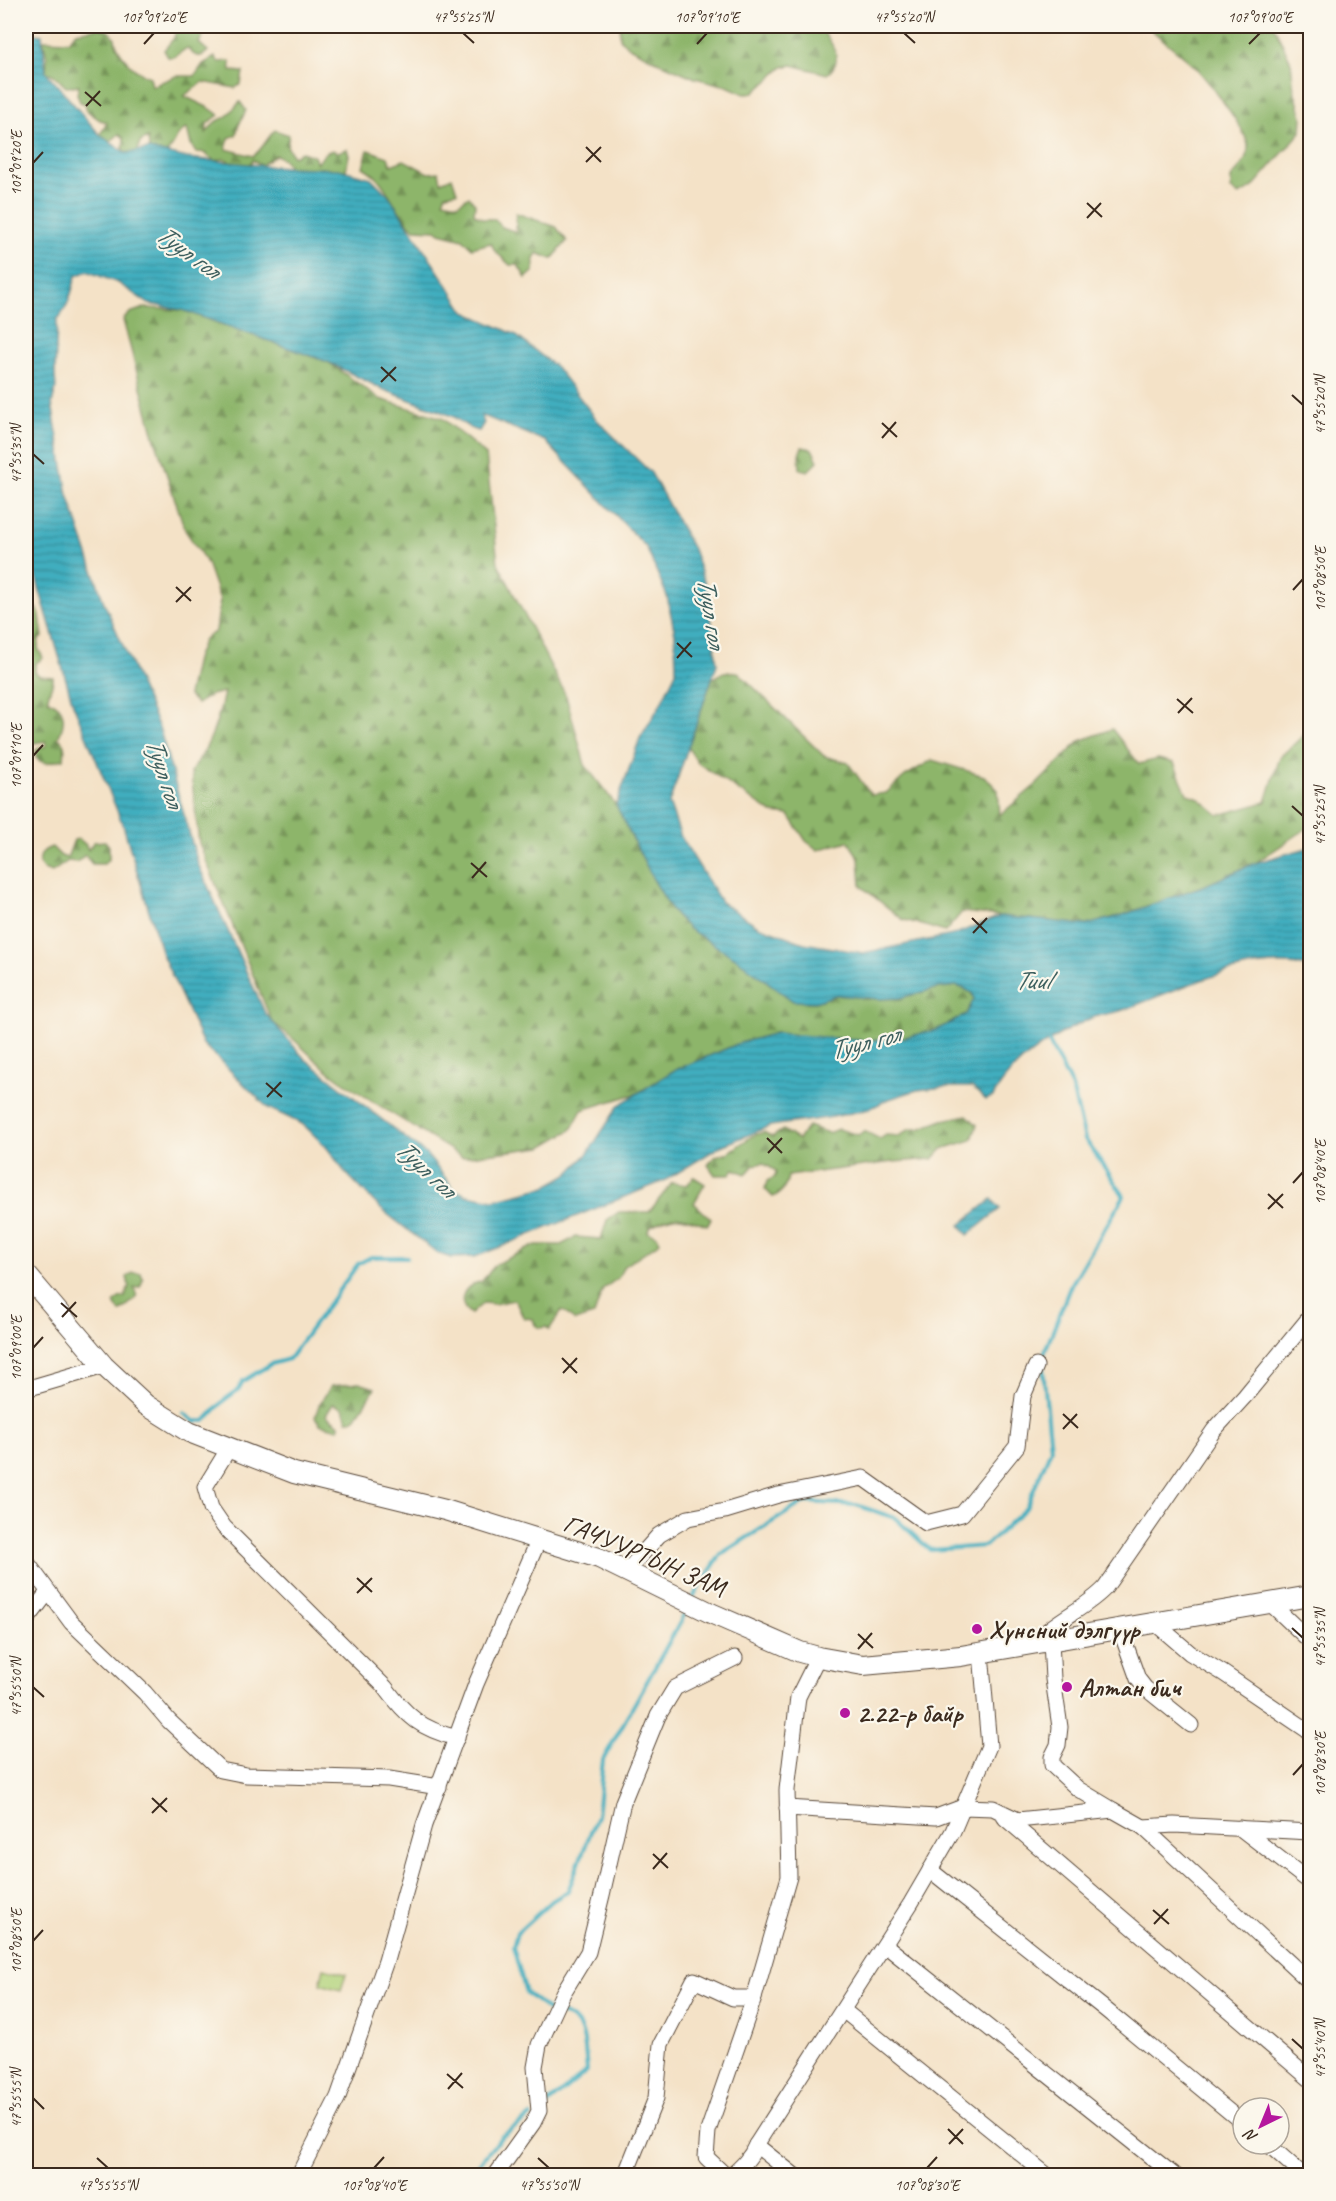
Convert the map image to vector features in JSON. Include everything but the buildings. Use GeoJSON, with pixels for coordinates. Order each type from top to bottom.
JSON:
{"type":"FeatureCollection","features":[{"type":"Feature","properties":{"kind":"main road","name":"ГАЧУУРТЫН ЗАМ"},"geometry":{"type":"LineString","coordinates":[[26,1274],[104,1366],[146,1405],[189,1432],[294,1473],[445,1510],[599,1558],[713,1614],[800,1652],[818,1657],[863,1665],[981,1653],[1311,1596]]}},
{"type":"Feature","properties":{"kind":"street"},"geometry":{"type":"LineString","coordinates":[[1311,1317],[1214,1430],[1105,1588],[1093,1601],[1056,1624],[1043,1642],[1053,1679],[1059,1727],[1058,1745],[1052,1757],[1052,1765],[1078,1789],[1143,1827],[1311,1982]]}},
{"type":"Feature","properties":{"kind":"street"},"geometry":{"type":"LineString","coordinates":[[26,1389],[104,1366]]}},
{"type":"Feature","properties":{"kind":"street"},"geometry":{"type":"LineString","coordinates":[[626,1572],[658,1534],[688,1518],[778,1495],[863,1478],[926,1523],[962,1514],[1017,1446],[1023,1396],[1036,1366]]}},
{"type":"Feature","properties":{"kind":"street"},"geometry":{"type":"LineString","coordinates":[[230,1448],[205,1487],[211,1508],[224,1527],[385,1687],[405,1713],[422,1726],[457,1738]]}},
{"type":"Feature","properties":{"kind":"street"},"geometry":{"type":"LineString","coordinates":[[298,2175],[338,2097],[386,1961],[424,1825],[477,1684],[539,1539]]}},
{"type":"Feature","properties":{"kind":"street"},"geometry":{"type":"LineString","coordinates":[[26,1561],[71,1622],[221,1770],[246,1775],[389,1779],[439,1787]]}},
{"type":"Feature","properties":{"kind":"street"},"geometry":{"type":"LineString","coordinates":[[26,1621],[48,1592]]}},
{"type":"Feature","properties":{"kind":"street"},"geometry":{"type":"LineString","coordinates":[[1270,1603],[1311,1641]]}},
{"type":"Feature","properties":{"kind":"street"},"geometry":{"type":"LineString","coordinates":[[1155,1623],[1190,1653],[1311,1732]]}},
{"type":"Feature","properties":{"kind":"street"},"geometry":{"type":"LineString","coordinates":[[1120,1629],[1138,1679],[1145,1688],[1191,1725]]}},
{"type":"Feature","properties":{"kind":"street"},"geometry":{"type":"LineString","coordinates":[[818,1657],[798,1697],[787,1790],[789,1877],[754,1998],[708,2131],[706,2157],[729,2175],[743,2166],[885,1945],[953,1831],[988,1746],[981,1653]]}},
{"type":"Feature","properties":{"kind":"street"},"geometry":{"type":"LineString","coordinates":[[495,2175],[533,2123],[538,2110],[535,2067],[538,2045],[563,1993],[588,1952],[622,1802],[658,1716],[675,1688],[735,1658]]}},
{"type":"Feature","properties":{"kind":"street"},"geometry":{"type":"LineString","coordinates":[[787,1808],[936,1817],[963,1807],[993,1808],[1018,1820],[1113,1810]]}},
{"type":"Feature","properties":{"kind":"street"},"geometry":{"type":"LineString","coordinates":[[993,1808],[1311,2079]]}},
{"type":"Feature","properties":{"kind":"street"},"geometry":{"type":"LineString","coordinates":[[1143,1827],[1174,1825],[1311,1832]]}},
{"type":"Feature","properties":{"kind":"street"},"geometry":{"type":"LineString","coordinates":[[1240,1828],[1311,1882]]}},
{"type":"Feature","properties":{"kind":"street"},"geometry":{"type":"LineString","coordinates":[[930,1870],[1231,2113]]}},
{"type":"Feature","properties":{"kind":"street"},"geometry":{"type":"LineString","coordinates":[[885,1945],[1174,2175]]}},
{"type":"Feature","properties":{"kind":"street"},"geometry":{"type":"LineString","coordinates":[[625,2175],[656,2098],[661,2044],[694,1980],[733,1998],[754,1998]]}},
{"type":"Feature","properties":{"kind":"street"},"geometry":{"type":"LineString","coordinates":[[843,2010],[1048,2175]]}},
{"type":"Feature","properties":{"kind":"street"},"geometry":{"type":"LineString","coordinates":[[756,2145],[795,2175]]}},
{"type":"Feature","properties":{"kind":"street"},"geometry":{"type":"LineString","coordinates":[[1282,2156],[1304,2175]]}},
{"type":"Feature","properties":{"kind":"green space"},"geometry":{"type":"Polygon","coordinates":[[[177,26],[208,26],[199,43],[208,51],[197,56],[187,48],[174,57],[168,57],[164,50],[174,38],[177,26]]]}},
{"type":"Feature","properties":{"kind":"green space"},"geometry":{"type":"Polygon","coordinates":[[[620,26],[818,26],[831,43],[836,62],[827,74],[792,65],[783,67],[754,93],[745,94],[727,86],[695,78],[631,48],[620,39],[620,26]]]}},
{"type":"Feature","properties":{"kind":"green space"},"geometry":{"type":"Polygon","coordinates":[[[1148,26],[1274,26],[1291,62],[1294,90],[1302,116],[1301,132],[1252,188],[1239,195],[1231,189],[1231,178],[1240,168],[1248,152],[1247,140],[1235,119],[1197,69],[1148,26]]]}},
{"type":"Feature","properties":{"kind":"green space"},"geometry":{"type":"Polygon","coordinates":[[[99,28],[108,31],[115,38],[126,60],[133,68],[150,77],[152,86],[176,76],[195,76],[203,64],[215,57],[218,62],[230,61],[231,71],[243,72],[241,84],[235,88],[203,82],[184,96],[219,115],[207,124],[206,133],[215,122],[226,117],[240,102],[246,110],[236,135],[229,138],[226,149],[253,156],[275,130],[289,135],[287,146],[293,156],[302,152],[314,156],[317,164],[325,153],[347,149],[349,155],[346,170],[292,171],[283,159],[276,155],[261,165],[253,160],[248,166],[230,169],[228,160],[215,161],[202,152],[196,153],[191,145],[187,128],[165,154],[149,149],[148,138],[140,142],[138,151],[126,153],[123,149],[124,138],[119,134],[110,142],[100,135],[107,122],[86,110],[86,104],[80,102],[77,94],[79,85],[66,87],[54,75],[46,72],[47,57],[43,40],[69,41],[76,32],[99,28]]]}},
{"type":"Feature","properties":{"kind":"green space"},"geometry":{"type":"Polygon","coordinates":[[[368,150],[388,157],[391,165],[404,160],[428,173],[439,172],[441,182],[452,177],[457,192],[446,194],[443,201],[458,204],[469,196],[475,204],[474,214],[483,219],[495,219],[502,227],[516,232],[516,213],[556,227],[567,241],[552,259],[537,253],[534,259],[534,271],[526,278],[518,265],[510,265],[495,251],[491,243],[472,248],[463,239],[436,230],[414,229],[378,179],[363,167],[368,150]]]}},
{"type":"Feature","properties":{"kind":"green space"},"geometry":{"type":"Polygon","coordinates":[[[144,308],[182,310],[328,362],[380,399],[442,418],[486,455],[498,563],[566,696],[585,765],[616,805],[653,879],[671,909],[689,929],[737,959],[793,1001],[815,1002],[836,995],[879,999],[900,998],[956,986],[972,994],[974,999],[967,1013],[936,1030],[902,1038],[867,1041],[776,1033],[740,1043],[673,1071],[638,1093],[582,1110],[571,1130],[542,1147],[462,1157],[372,1101],[324,1067],[272,1022],[199,843],[191,772],[212,734],[224,692],[211,695],[197,704],[188,695],[196,659],[204,639],[216,631],[220,600],[207,563],[185,530],[154,436],[123,320],[130,313],[144,308]]]}},
{"type":"Feature","properties":{"kind":"green space"},"geometry":{"type":"Polygon","coordinates":[[[802,447],[812,449],[818,461],[808,471],[800,469],[799,454],[802,447]]]}},
{"type":"Feature","properties":{"kind":"green space"},"geometry":{"type":"Polygon","coordinates":[[[26,574],[30,599],[40,615],[43,637],[39,639],[38,648],[43,658],[35,664],[35,672],[40,676],[53,677],[48,700],[59,707],[63,716],[58,738],[64,744],[64,759],[49,763],[36,758],[36,750],[47,745],[46,741],[34,743],[29,740],[29,734],[26,733],[26,720],[30,708],[26,709],[29,680],[26,676],[26,574]]]}},
{"type":"Feature","properties":{"kind":"green space"},"geometry":{"type":"Polygon","coordinates":[[[724,672],[738,672],[824,756],[848,763],[871,795],[886,793],[905,776],[932,760],[984,776],[998,790],[1000,815],[1037,784],[1080,741],[1112,729],[1139,764],[1158,759],[1174,763],[1187,794],[1197,797],[1219,815],[1266,802],[1280,757],[1304,735],[1310,734],[1310,826],[1255,863],[1208,884],[1123,915],[1087,925],[962,912],[945,932],[902,919],[861,886],[859,858],[848,841],[818,850],[806,841],[789,815],[772,813],[698,763],[688,748],[712,679],[724,672]]]}},
{"type":"Feature","properties":{"kind":"green space"},"geometry":{"type":"Polygon","coordinates":[[[79,839],[88,850],[94,842],[105,841],[109,846],[109,859],[104,864],[92,864],[85,855],[77,862],[68,861],[52,872],[43,869],[39,864],[42,853],[52,847],[61,856],[67,858],[74,840],[79,839]]]}},
{"type":"Feature","properties":{"kind":"green space"},"geometry":{"type":"Polygon","coordinates":[[[967,1115],[977,1125],[972,1140],[942,1149],[933,1159],[788,1176],[784,1189],[773,1197],[765,1189],[767,1181],[775,1177],[776,1171],[763,1163],[754,1165],[746,1174],[734,1169],[729,1175],[715,1175],[708,1165],[715,1156],[728,1153],[752,1136],[764,1132],[772,1137],[783,1130],[798,1140],[808,1126],[828,1133],[838,1129],[858,1135],[864,1131],[880,1139],[886,1135],[899,1136],[910,1129],[919,1129],[943,1120],[967,1115]]]}},
{"type":"Feature","properties":{"kind":"green space"},"geometry":{"type":"Polygon","coordinates":[[[694,1177],[705,1184],[694,1203],[711,1219],[707,1225],[683,1217],[672,1217],[649,1227],[648,1232],[657,1236],[660,1242],[624,1266],[618,1278],[603,1289],[594,1315],[575,1321],[562,1310],[549,1330],[546,1327],[540,1328],[535,1325],[533,1319],[524,1318],[514,1300],[494,1304],[483,1303],[471,1314],[463,1305],[463,1295],[466,1290],[481,1282],[496,1264],[536,1245],[561,1245],[576,1237],[601,1239],[607,1220],[619,1212],[649,1212],[672,1183],[687,1185],[694,1177]]]}},
{"type":"Feature","properties":{"kind":"green space"},"geometry":{"type":"Polygon","coordinates":[[[133,1273],[141,1273],[143,1280],[140,1287],[134,1288],[137,1297],[120,1312],[114,1303],[119,1298],[125,1297],[129,1286],[127,1277],[133,1273]]]}},
{"type":"Feature","properties":{"kind":"green space"},"geometry":{"type":"Polygon","coordinates":[[[359,1383],[375,1388],[356,1417],[347,1420],[343,1408],[333,1404],[326,1415],[340,1426],[338,1429],[320,1424],[315,1417],[319,1405],[331,1386],[359,1383]]]}},
{"type":"Feature","properties":{"kind":"green space"},"geometry":{"type":"Polygon","coordinates":[[[324,1968],[346,1974],[341,1990],[320,1984],[324,1968]]]}},
{"type":"Feature","properties":{"kind":"water"},"geometry":{"type":"Polygon","coordinates":[[[26,33],[42,35],[46,72],[100,135],[126,153],[149,149],[187,158],[268,166],[339,169],[371,178],[389,196],[465,312],[514,334],[556,367],[597,420],[651,473],[693,549],[708,592],[717,664],[669,803],[681,837],[721,902],[758,926],[804,943],[863,953],[953,935],[1000,916],[1087,925],[1123,915],[1208,884],[1255,863],[1310,847],[1310,968],[1289,964],[1241,968],[1192,983],[1121,1011],[1093,1017],[1060,1034],[1022,1061],[1001,1084],[993,1097],[985,1100],[972,1087],[917,1090],[889,1099],[869,1109],[770,1126],[721,1146],[664,1181],[475,1257],[451,1258],[437,1253],[381,1209],[309,1130],[302,1124],[268,1108],[203,1044],[162,954],[123,825],[73,704],[26,543],[26,33]],[[87,271],[76,276],[67,305],[57,320],[56,388],[52,404],[68,495],[103,600],[160,730],[198,864],[265,1013],[304,1058],[427,1155],[455,1190],[467,1195],[494,1200],[545,1187],[568,1174],[588,1153],[619,1105],[673,1071],[740,1043],[776,1033],[867,1041],[902,1038],[936,1030],[967,1013],[974,999],[972,993],[956,986],[900,998],[879,999],[836,995],[815,1002],[793,1001],[737,959],[689,929],[671,909],[653,879],[616,805],[640,738],[659,707],[676,672],[675,634],[667,596],[646,547],[545,441],[481,415],[484,423],[479,431],[470,428],[452,416],[382,389],[328,362],[182,310],[149,304],[118,283],[87,271]]]}},
{"type":"Feature","properties":{"kind":"water"},"geometry":{"type":"Polygon","coordinates":[[[992,1199],[1000,1209],[968,1235],[960,1225],[992,1199]]]}},
{"type":"Feature","properties":{"kind":"waterway"},"geometry":{"type":"LineString","coordinates":[[693,1597],[721,1554],[804,1502],[856,1505],[895,1518],[930,1550],[985,1546],[1026,1508],[1051,1449],[1042,1359],[1070,1287],[1124,1196],[1085,1139],[1072,1087],[1049,1042]]}},
{"type":"Feature","properties":{"kind":"waterway"},"geometry":{"type":"LineString","coordinates":[[184,1413],[194,1421],[205,1421],[223,1401],[238,1390],[243,1381],[271,1364],[289,1359],[358,1264],[371,1257],[407,1257]]}},
{"type":"Feature","properties":{"kind":"waterway"},"geometry":{"type":"LineString","coordinates":[[549,2011],[526,1993],[513,1947],[517,1933],[552,1901],[568,1891],[597,1816],[603,1760],[687,1610]]}},
{"type":"Feature","properties":{"kind":"waterway"},"geometry":{"type":"LineString","coordinates":[[544,2107],[587,2071],[580,2027],[568,2016],[559,2013]]}},
{"type":"Feature","properties":{"kind":"waterway"},"geometry":{"type":"LineString","coordinates":[[469,2176],[501,2137],[531,2116]]}},
{"type":"Feature","properties":{"kind":"place","name":"Хүнсний дэлгүүр"},"geometry":{"type":"Point","coordinates":[977,1629]}},
{"type":"Feature","properties":{"kind":"place","name":"Алтан бич"},"geometry":{"type":"Point","coordinates":[1067,1687]}},
{"type":"Feature","properties":{"kind":"place","name":"2.22-р байр"},"geometry":{"type":"Point","coordinates":[845,1713]}},
{"type":"Feature","properties":{"kind":"water label","name":"Туул гол"},"geometry":{"type":"Point","coordinates":[188,251]}},
{"type":"Feature","properties":{"kind":"water label","name":"Туул гол"},"geometry":{"type":"Point","coordinates":[712,612]}},
{"type":"Feature","properties":{"kind":"water label","name":"Туул гол"},"geometry":{"type":"Point","coordinates":[165,772]}},
{"type":"Feature","properties":{"kind":"water label","name":"Tuul"},"geometry":{"type":"Point","coordinates":[1032,980]}},
{"type":"Feature","properties":{"kind":"water label","name":"Туул гол"},"geometry":{"type":"Point","coordinates":[864,1042]}},
{"type":"Feature","properties":{"kind":"water label","name":"Туул гол"},"geometry":{"type":"Point","coordinates":[426,1168]}}]}
